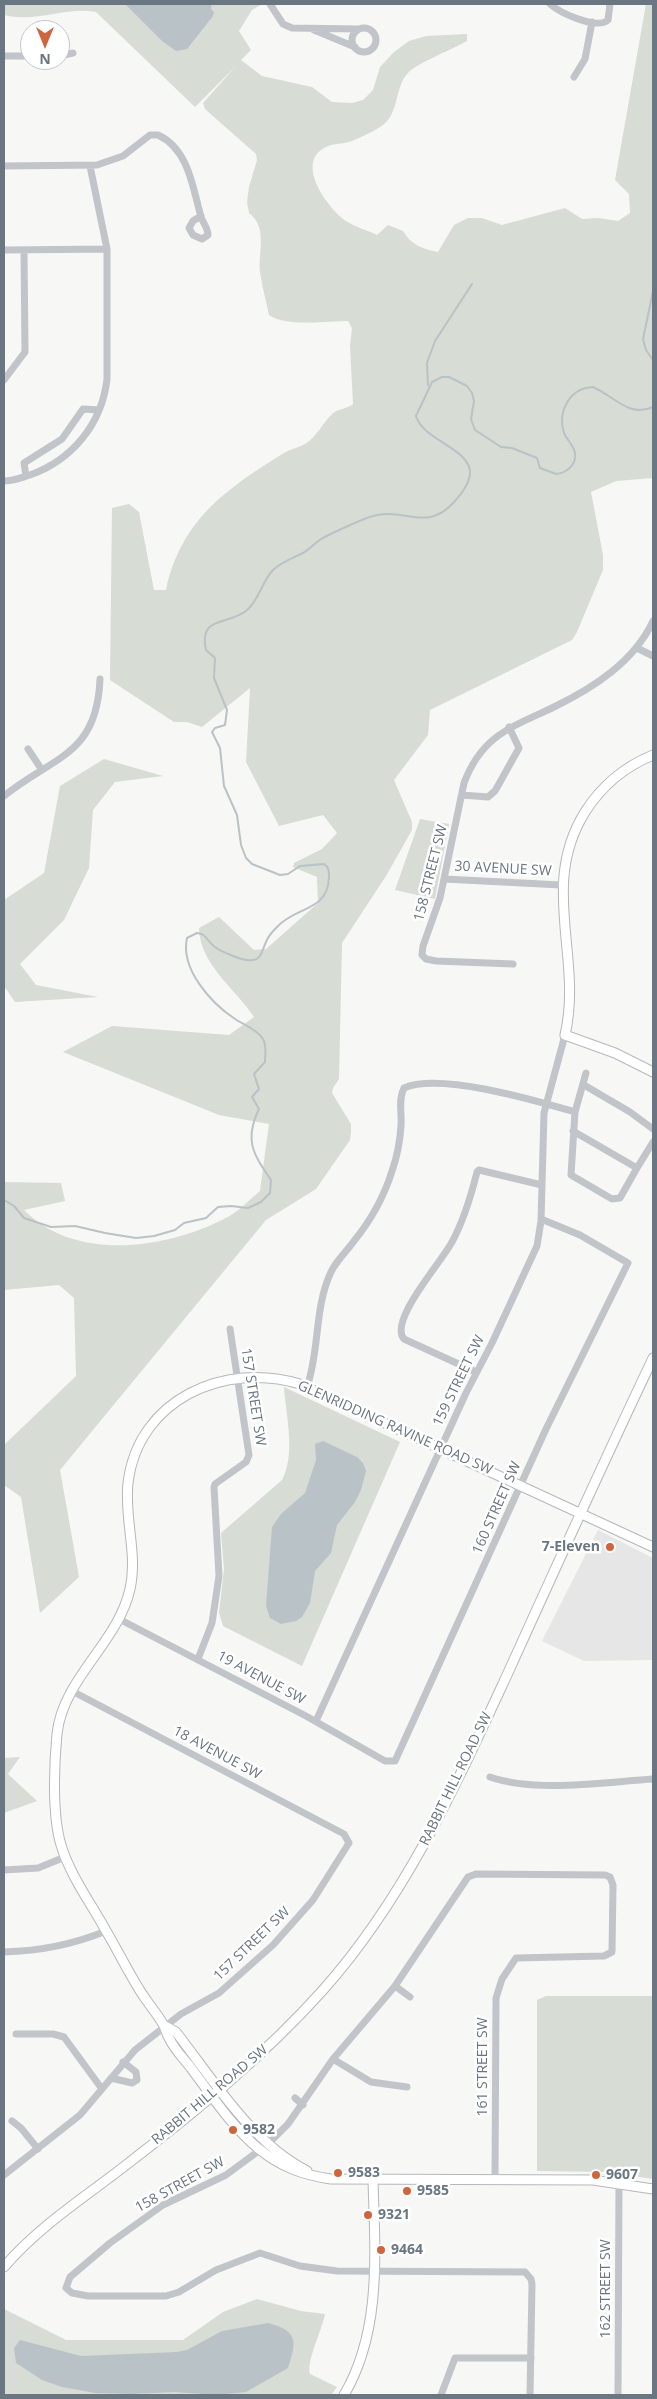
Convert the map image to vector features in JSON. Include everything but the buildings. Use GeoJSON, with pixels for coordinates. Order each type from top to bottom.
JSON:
{"type":"FeatureCollection","features":[{"type":"Feature","properties":{"kind":"street"},"geometry":{"type":"LineString","coordinates":[[270,4],[287,27],[311,29],[370,28],[375,34],[377,41],[370,51],[362,52],[311,29]]}},
{"type":"Feature","properties":{"kind":"street"},"geometry":{"type":"LineString","coordinates":[[550,4],[569,16],[592,22],[607,22],[610,4]]}},
{"type":"Feature","properties":{"kind":"street"},"geometry":{"type":"LineString","coordinates":[[574,77],[585,59],[592,22]]}},
{"type":"Feature","properties":{"kind":"street"},"geometry":{"type":"LineString","coordinates":[[355,48],[352,38],[358,29]]}},
{"type":"Feature","properties":{"kind":"street"},"geometry":{"type":"LineString","coordinates":[[4,56],[20,56]]}},
{"type":"Feature","properties":{"kind":"street"},"geometry":{"type":"LineString","coordinates":[[4,166],[90,166],[105,164],[123,156],[153,134],[161,136],[174,149],[189,172],[201,216]]}},
{"type":"Feature","properties":{"kind":"street"},"geometry":{"type":"LineString","coordinates":[[4,481],[13,481],[47,469],[75,447],[86,434],[105,396],[107,379],[107,249],[90,166]]}},
{"type":"Feature","properties":{"kind":"street"},"geometry":{"type":"LineString","coordinates":[[4,250],[107,249]]}},
{"type":"Feature","properties":{"kind":"street"},"geometry":{"type":"LineString","coordinates":[[4,380],[25,352],[24,250]]}},
{"type":"Feature","properties":{"kind":"street"},"geometry":{"type":"LineString","coordinates":[[26,476],[24,463],[62,439],[83,409],[99,410]]}},
{"type":"Feature","properties":{"kind":"street","name":"158 STREET SW"},"geometry":{"type":"LineString","coordinates":[[513,964],[436,961],[426,959],[422,955],[423,946],[435,914],[444,879],[462,795],[470,768],[481,751],[496,735],[584,690],[622,664],[651,633],[653,621]]}},
{"type":"Feature","properties":{"kind":"street"},"geometry":{"type":"LineString","coordinates":[[638,648],[653,656]]}},
{"type":"Feature","properties":{"kind":"street"},"geometry":{"type":"LineString","coordinates":[[4,796],[42,770],[61,760],[83,737],[91,724],[99,699],[100,679]]}},
{"type":"Feature","properties":{"kind":"street"},"geometry":{"type":"LineString","coordinates":[[462,795],[488,797],[496,791],[519,748],[509,727]]}},
{"type":"Feature","properties":{"kind":"street"},"geometry":{"type":"LineString","coordinates":[[28,749],[42,770]]}},
{"type":"Feature","properties":{"kind":"street"},"geometry":{"type":"LineString","coordinates":[[651,1072],[615,1053],[565,1036],[571,989],[562,885],[565,858],[572,835],[588,807],[604,787],[620,772],[653,754]]}},
{"type":"Feature","properties":{"kind":"street","name":"30 AVENUE SW"},"geometry":{"type":"LineString","coordinates":[[444,879],[562,885]]}},
{"type":"Feature","properties":{"kind":"street","name":"159 STREET SW"},"geometry":{"type":"LineString","coordinates":[[316,1721],[476,1372],[492,1343],[537,1246],[541,1220],[542,1130],[565,1036]]}},
{"type":"Feature","properties":{"kind":"street"},"geometry":{"type":"LineString","coordinates":[[586,1074],[573,1131],[571,1175],[612,1199],[620,1198],[653,1142]]}},
{"type":"Feature","properties":{"kind":"street"},"geometry":{"type":"LineString","coordinates":[[584,1085],[630,1112],[653,1129]]}},
{"type":"Feature","properties":{"kind":"street"},"geometry":{"type":"LineString","coordinates":[[307,1387],[314,1365],[319,1308],[325,1286],[332,1270],[369,1222],[384,1195],[392,1172],[400,1134],[402,1091],[411,1086],[467,1086],[576,1112]]}},
{"type":"Feature","properties":{"kind":"street"},"geometry":{"type":"LineString","coordinates":[[573,1131],[637,1168]]}},
{"type":"Feature","properties":{"kind":"street"},"geometry":{"type":"LineString","coordinates":[[476,1372],[409,1342],[402,1336],[406,1312],[452,1242],[479,1170],[542,1184]]}},
{"type":"Feature","properties":{"kind":"street","name":"160 STREET SW"},"geometry":{"type":"LineString","coordinates":[[389,1762],[397,1757],[520,1485],[628,1263],[580,1234],[541,1220]]}},
{"type":"Feature","properties":{"kind":"street","name":"157 STREET SW"},"geometry":{"type":"LineString","coordinates":[[198,1659],[212,1623],[219,1576],[214,1487],[215,1484],[246,1462],[249,1455],[230,1329]]}},
{"type":"Feature","properties":{"kind":"street","name":"RABBIT HILL ROAD SW"},"geometry":{"type":"LineString","coordinates":[[4,2267],[43,2227],[212,2096],[266,2050],[324,1989],[393,1896],[438,1822],[653,1358]]}},
{"type":"Feature","properties":{"kind":"street","name":"GLENRIDDING RAVINE ROAD SW"},"geometry":{"type":"LineString","coordinates":[[165,2026],[140,1991],[65,1857],[57,1826],[57,1743],[62,1714],[72,1691],[120,1618],[128,1594],[132,1577],[127,1492],[135,1455],[151,1426],[176,1402],[206,1386],[237,1378],[276,1378],[307,1387],[653,1547]]}},
{"type":"Feature","properties":{"kind":"street","name":"19 AVENUE SW"},"geometry":{"type":"LineString","coordinates":[[120,1618],[316,1721],[389,1762]]}},
{"type":"Feature","properties":{"kind":"street","name":"18 AVENUE SW"},"geometry":{"type":"LineString","coordinates":[[72,1691],[344,1834],[349,1839]]}},
{"type":"Feature","properties":{"kind":"street"},"geometry":{"type":"LineString","coordinates":[[490,1777],[517,1784],[577,1784],[653,1779]]}},
{"type":"Feature","properties":{"kind":"street","name":"157 STREET SW"},"geometry":{"type":"LineString","coordinates":[[4,2175],[80,2115],[135,2050],[189,2009],[219,1993],[273,1945],[301,1915],[324,1884],[348,1846],[349,1839]]}},
{"type":"Feature","properties":{"kind":"street"},"geometry":{"type":"LineString","coordinates":[[4,1870],[38,1868],[65,1857]]}},
{"type":"Feature","properties":{"kind":"street","name":"158 STREET SW"},"geometry":{"type":"LineString","coordinates":[[373,2271],[313,2268],[260,2253],[216,2270],[179,2292],[166,2296],[79,2295],[68,2291],[66,2285],[70,2277],[98,2252],[151,2213],[173,2200],[226,2175],[264,2147],[303,2105],[333,2059],[396,1986],[468,1876],[476,1874],[598,1874],[610,1877],[613,1885],[614,1946],[609,1955],[520,1957],[514,1960]]}},
{"type":"Feature","properties":{"kind":"street"},"geometry":{"type":"LineString","coordinates":[[4,1952],[58,1948],[71,1945],[106,1931]]}},
{"type":"Feature","properties":{"kind":"street","name":"161 STREET SW"},"geometry":{"type":"LineString","coordinates":[[495,2180],[496,1998],[502,1979],[514,1960]]}},
{"type":"Feature","properties":{"kind":"street"},"geometry":{"type":"LineString","coordinates":[[396,1986],[410,1997]]}},
{"type":"Feature","properties":{"kind":"street"},"geometry":{"type":"LineString","coordinates":[[165,2026],[176,2032],[264,2147]]}},
{"type":"Feature","properties":{"kind":"street"},"geometry":{"type":"LineString","coordinates":[[165,2026],[169,2038],[212,2096],[246,2137],[305,2170],[331,2179],[593,2180],[619,2182],[653,2189]]}},
{"type":"Feature","properties":{"kind":"street"},"geometry":{"type":"LineString","coordinates":[[16,2034],[53,2034],[64,2037],[102,2088]]}},
{"type":"Feature","properties":{"kind":"street"},"geometry":{"type":"LineString","coordinates":[[333,2059],[371,2082],[407,2087]]}},
{"type":"Feature","properties":{"kind":"street"},"geometry":{"type":"LineString","coordinates":[[111,2078],[132,2082],[137,2080],[136,2072],[123,2062]]}},
{"type":"Feature","properties":{"kind":"street"},"geometry":{"type":"LineString","coordinates":[[295,2098],[303,2105]]}},
{"type":"Feature","properties":{"kind":"street"},"geometry":{"type":"LineString","coordinates":[[12,2121],[21,2128],[38,2149]]}},
{"type":"Feature","properties":{"kind":"street"},"geometry":{"type":"LineString","coordinates":[[344,2395],[366,2345],[373,2306],[373,2180]]}},
{"type":"Feature","properties":{"kind":"street","name":"162 STREET SW"},"geometry":{"type":"LineString","coordinates":[[618,2395],[619,2182]]}},
{"type":"Feature","properties":{"kind":"street"},"geometry":{"type":"LineString","coordinates":[[373,2271],[518,2270],[525,2272],[531,2279],[530,2395]]}},
{"type":"Feature","properties":{"kind":"street"},"geometry":{"type":"LineString","coordinates":[[441,2395],[455,2358],[531,2358]]}},
{"type":"Feature","properties":{"kind":"shaded area"},"geometry":{"type":"Polygon","coordinates":[[[4,4],[262,4],[252,10],[239,31],[251,50],[241,60],[262,76],[312,87],[332,102],[352,103],[363,100],[373,90],[380,67],[394,52],[409,41],[426,36],[467,34],[467,41],[410,71],[401,84],[392,113],[383,125],[352,141],[326,147],[317,154],[313,163],[313,174],[323,196],[338,215],[346,221],[377,235],[388,225],[403,231],[418,246],[438,252],[454,225],[468,218],[482,218],[502,225],[565,208],[582,219],[598,218],[618,221],[630,213],[629,194],[615,180],[646,4],[653,4],[653,478],[616,481],[591,492],[603,555],[603,570],[572,640],[430,710],[428,735],[394,780],[412,822],[412,830],[386,876],[342,943],[339,1079],[332,1093],[351,1124],[350,1140],[316,1189],[266,1220],[60,1470],[79,1577],[40,1613],[21,1497],[4,1485],[4,1445],[76,1376],[74,1298],[59,1285],[4,1290],[4,1182],[61,1183],[65,1201],[24,1210],[45,1227],[68,1238],[94,1244],[121,1245],[175,1238],[201,1229],[229,1216],[260,1191],[269,1124],[219,1115],[63,1052],[112,1026],[229,1035],[254,1017],[212,965],[205,953],[199,928],[219,917],[254,950],[266,949],[318,903],[317,877],[293,867],[294,863],[322,849],[337,833],[323,815],[279,826],[246,762],[250,688],[202,727],[187,722],[174,722],[110,680],[112,508],[129,504],[139,512],[154,590],[166,590],[173,565],[183,544],[195,525],[209,509],[225,494],[263,466],[309,441],[333,413],[353,404],[350,346],[352,328],[348,321],[296,322],[276,319],[269,315],[260,272],[260,233],[255,219],[249,213],[247,202],[249,187],[257,160],[256,154],[205,109],[203,103],[236,66],[195,107],[96,12],[74,11],[16,17],[4,15],[4,4]]]}},
{"type":"Feature","properties":{"kind":"shaded area"},"geometry":{"type":"Polygon","coordinates":[[[125,4],[212,4],[211,9],[214,12],[213,16],[187,49],[176,51],[162,41],[125,4]]]}},
{"type":"Feature","properties":{"kind":"shaded area"},"geometry":{"type":"Polygon","coordinates":[[[104,759],[163,776],[115,782],[93,810],[89,868],[64,920],[20,964],[36,985],[98,997],[15,1002],[4,986],[4,900],[44,873],[60,786],[104,759]]]}},
{"type":"Feature","properties":{"kind":"shaded area"},"geometry":{"type":"Polygon","coordinates":[[[420,819],[449,824],[435,899],[395,890],[420,819]]]}},
{"type":"Feature","properties":{"kind":"shaded area"},"geometry":{"type":"Polygon","coordinates":[[[284,1387],[400,1442],[302,1666],[223,1626],[219,1613],[224,1569],[221,1533],[282,1480],[286,1470],[289,1435],[284,1387]]]}},
{"type":"Feature","properties":{"kind":"shaded area"},"geometry":{"type":"Polygon","coordinates":[[[323,1441],[357,1457],[363,1463],[366,1471],[361,1490],[355,1502],[337,1525],[331,1553],[315,1571],[310,1603],[302,1617],[296,1621],[281,1624],[270,1618],[266,1606],[272,1527],[281,1514],[305,1493],[316,1460],[315,1444],[323,1441]]]}},
{"type":"Feature","properties":{"kind":"shaded area"},"geometry":{"type":"Polygon","coordinates":[[[598,1530],[653,1558],[653,1660],[584,1661],[542,1641],[598,1530]]]}},
{"type":"Feature","properties":{"kind":"shaded area"},"geometry":{"type":"Polygon","coordinates":[[[20,1757],[8,1774],[37,1801],[4,1813],[4,1758],[20,1757]]]}},
{"type":"Feature","properties":{"kind":"shaded area"},"geometry":{"type":"Polygon","coordinates":[[[546,1996],[653,1996],[653,2179],[606,2172],[537,2171],[537,2000],[546,1996]]]}},
{"type":"Feature","properties":{"kind":"shaded area"},"geometry":{"type":"Polygon","coordinates":[[[257,2299],[301,2311],[325,2314],[309,2369],[310,2374],[337,2387],[331,2395],[8,2395],[4,2393],[4,2309],[66,2340],[183,2340],[223,2312],[257,2299]]]}},
{"type":"Feature","properties":{"kind":"shaded area"},"geometry":{"type":"Polygon","coordinates":[[[268,2323],[285,2330],[293,2338],[293,2351],[288,2368],[246,2392],[216,2395],[174,2392],[95,2393],[62,2387],[42,2380],[16,2363],[14,2348],[20,2340],[81,2356],[177,2352],[187,2350],[222,2331],[268,2323]]]}},
{"type":"Feature","properties":{"kind":"waterway"},"geometry":{"type":"LineString","coordinates":[[428,385],[427,363],[435,341],[472,284]]}},
{"type":"Feature","properties":{"kind":"waterway"},"geometry":{"type":"LineString","coordinates":[[653,291],[643,339],[646,350],[653,360]]}},
{"type":"Feature","properties":{"kind":"waterway"},"geometry":{"type":"LineString","coordinates":[[4,1200],[14,1206],[24,1218],[51,1227],[75,1226],[136,1238],[154,1236],[175,1230],[184,1223],[206,1218],[218,1207],[248,1208],[261,1202],[270,1193],[271,1180],[255,1154],[251,1138],[254,1120],[259,1109],[252,1097],[259,1089],[254,1074],[265,1062],[264,1042],[258,1033],[235,1019],[207,995],[199,984],[188,961],[186,950],[187,938],[197,933],[202,934],[213,946],[226,953],[244,960],[256,959],[260,956],[268,938],[277,927],[293,915],[317,903],[323,897],[327,888],[329,871],[324,864],[300,866],[288,874],[280,875],[252,864],[246,858],[241,845],[237,815],[224,786],[220,748],[212,732],[215,728],[225,725],[227,710],[214,678],[215,658],[206,650],[206,632],[210,626],[246,611],[254,602],[269,575],[276,567],[306,551],[326,536],[377,515],[388,514],[418,517],[436,515],[455,501],[468,483],[470,475],[469,466],[456,451],[420,425],[416,416],[432,382],[442,377],[449,377],[467,386],[472,393],[474,401],[471,419],[475,430],[501,447],[512,448],[537,458],[540,468],[556,474],[570,468],[575,457],[572,445],[564,433],[562,425],[564,409],[572,396],[585,388],[593,387],[629,408],[644,410],[653,407]]}},
{"type":"Feature","properties":{"kind":"place","name":"7-Eleven"},"geometry":{"type":"Point","coordinates":[610,1547]}},
{"type":"Feature","properties":{"kind":"place","name":"9582"},"geometry":{"type":"Point","coordinates":[233,2130]}},
{"type":"Feature","properties":{"kind":"place","name":"9583"},"geometry":{"type":"Point","coordinates":[338,2173]}},
{"type":"Feature","properties":{"kind":"place","name":"9607"},"geometry":{"type":"Point","coordinates":[596,2175]}},
{"type":"Feature","properties":{"kind":"place","name":"9585"},"geometry":{"type":"Point","coordinates":[407,2191]}},
{"type":"Feature","properties":{"kind":"place","name":"9321"},"geometry":{"type":"Point","coordinates":[368,2215]}},
{"type":"Feature","properties":{"kind":"place","name":"9464"},"geometry":{"type":"Point","coordinates":[381,2250]}}]}
